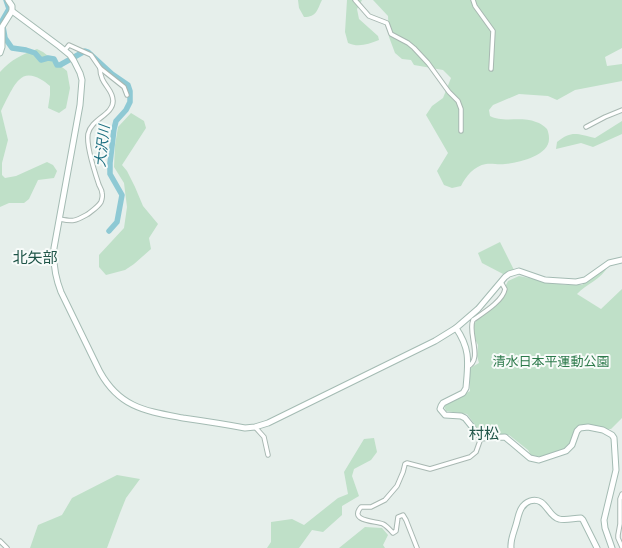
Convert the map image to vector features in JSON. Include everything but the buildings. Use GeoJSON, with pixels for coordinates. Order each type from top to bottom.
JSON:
{"type":"FeatureCollection","features":[{"type":"Feature","properties":{"kind":"street"},"geometry":{"type":"LineString","coordinates":[[0,53],[2,47],[2,27],[12,11],[12,6],[8,0]]}},
{"type":"Feature","properties":{"kind":"street"},"geometry":{"type":"LineString","coordinates":[[355,0],[369,16],[387,23],[391,34],[408,43],[428,63],[449,92],[458,101],[461,108],[461,131]]}},
{"type":"Feature","properties":{"kind":"street"},"geometry":{"type":"LineString","coordinates":[[473,0],[475,6],[493,31],[491,69]]}},
{"type":"Feature","properties":{"kind":"street"},"geometry":{"type":"LineString","coordinates":[[12,11],[65,50],[78,67],[80,73],[82,86],[79,112],[53,260],[53,269],[56,280],[100,372],[112,390],[119,397],[133,406],[150,412],[238,426],[255,427],[268,423],[436,341],[456,328],[478,309],[501,282],[510,274],[519,271],[545,280],[576,282],[584,280],[609,263],[622,260]]}},
{"type":"Feature","properties":{"kind":"street"},"geometry":{"type":"LineString","coordinates":[[65,50],[69,45],[91,55],[100,68],[124,87],[127,95]]}},
{"type":"Feature","properties":{"kind":"street"},"geometry":{"type":"LineString","coordinates":[[60,219],[71,222],[77,220],[98,206],[102,198],[103,194],[95,175],[88,142],[88,133],[94,123],[107,112],[113,104],[112,94],[101,79],[100,68]]}},
{"type":"Feature","properties":{"kind":"street"},"geometry":{"type":"LineString","coordinates":[[586,127],[622,110]]}},
{"type":"Feature","properties":{"kind":"street"},"geometry":{"type":"LineString","coordinates":[[467,367],[472,364],[474,360],[474,345],[471,331],[473,320],[500,299],[505,289],[501,282]]}},
{"type":"Feature","properties":{"kind":"street"},"geometry":{"type":"LineString","coordinates":[[456,328],[466,345],[467,367],[465,391],[443,403],[440,409],[445,415],[462,416],[465,418],[481,438]]}},
{"type":"Feature","properties":{"kind":"street"},"geometry":{"type":"LineString","coordinates":[[255,427],[264,437],[268,455]]}},
{"type":"Feature","properties":{"kind":"street"},"geometry":{"type":"LineString","coordinates":[[481,438],[505,437],[530,458],[539,460],[566,451],[572,445],[577,430],[580,428],[588,427],[610,432],[614,438],[616,470],[604,520],[605,528],[612,548]]}},
{"type":"Feature","properties":{"kind":"street"},"geometry":{"type":"LineString","coordinates":[[417,548],[403,515],[398,517],[396,531],[393,533],[382,524],[368,522],[360,516],[358,513],[359,509],[361,507],[371,507],[385,500],[397,486],[405,464],[407,463],[430,469],[470,457],[476,452],[481,438]]}},
{"type":"Feature","properties":{"kind":"street"},"geometry":{"type":"LineString","coordinates":[[622,494],[620,499],[620,524],[618,538],[622,547]]}},
{"type":"Feature","properties":{"kind":"street"},"geometry":{"type":"LineString","coordinates":[[510,548],[522,506],[528,501],[534,500],[539,501],[544,505],[556,518],[581,518],[597,548]]}},
{"type":"Feature","properties":{"kind":"street"},"geometry":{"type":"LineString","coordinates":[[0,541],[7,548]]}},
{"type":"Feature","properties":{"kind":"green space"},"geometry":{"type":"Polygon","coordinates":[[[298,0],[322,0],[318,10],[312,16],[304,17],[299,8],[298,0]]]}},
{"type":"Feature","properties":{"kind":"green space"},"geometry":{"type":"Polygon","coordinates":[[[347,0],[362,0],[357,9],[359,19],[378,36],[379,40],[360,45],[348,43],[345,32],[347,0]]]}},
{"type":"Feature","properties":{"kind":"green space"},"geometry":{"type":"Polygon","coordinates":[[[373,0],[622,0],[622,48],[605,57],[607,66],[622,64],[622,81],[575,90],[557,100],[548,96],[519,94],[493,105],[489,110],[490,116],[495,118],[530,120],[539,123],[547,129],[549,138],[548,144],[539,154],[525,160],[505,164],[482,165],[474,169],[468,175],[461,186],[452,188],[444,185],[437,171],[448,153],[426,115],[432,106],[443,98],[451,78],[443,70],[414,65],[411,60],[402,59],[395,53],[389,37],[388,16],[373,0]]]}},
{"type":"Feature","properties":{"kind":"green space"},"geometry":{"type":"Polygon","coordinates":[[[37,49],[67,71],[70,88],[66,108],[59,113],[48,108],[50,86],[39,78],[27,76],[23,77],[17,82],[9,94],[1,111],[8,140],[2,163],[2,175],[5,178],[16,176],[47,162],[53,165],[57,171],[54,178],[38,180],[29,199],[24,203],[9,203],[0,207],[0,72],[17,58],[37,49]]]}},
{"type":"Feature","properties":{"kind":"green space"},"geometry":{"type":"Polygon","coordinates":[[[131,113],[144,121],[146,128],[122,165],[127,171],[143,206],[158,224],[149,238],[151,249],[125,270],[106,275],[99,267],[99,255],[124,228],[127,207],[124,183],[114,167],[115,145],[118,127],[131,113]]]}},
{"type":"Feature","properties":{"kind":"green space"},"geometry":{"type":"Polygon","coordinates":[[[622,121],[622,134],[593,147],[581,143],[556,149],[557,142],[571,134],[579,134],[595,138],[622,121]]]}},
{"type":"Feature","properties":{"kind":"green space"},"geometry":{"type":"Polygon","coordinates":[[[500,242],[514,270],[505,275],[482,263],[478,253],[500,242]]]}},
{"type":"Feature","properties":{"kind":"green space","name":"清水日本平運動公園"},"geometry":{"type":"Polygon","coordinates":[[[608,266],[598,278],[577,294],[601,309],[622,289],[622,418],[611,429],[583,425],[569,447],[541,457],[531,455],[528,450],[509,435],[483,436],[467,414],[446,411],[444,406],[470,391],[470,368],[479,363],[477,356],[478,345],[471,331],[476,321],[491,309],[506,290],[508,281],[519,276],[565,285],[582,285],[608,266]]]}},
{"type":"Feature","properties":{"kind":"green space"},"geometry":{"type":"Polygon","coordinates":[[[374,438],[377,452],[371,460],[354,469],[352,476],[359,496],[342,506],[342,515],[323,532],[312,530],[299,548],[267,548],[271,542],[271,522],[292,519],[304,525],[338,498],[348,494],[344,472],[364,439],[374,438]]]}},
{"type":"Feature","properties":{"kind":"green space"},"geometry":{"type":"Polygon","coordinates":[[[117,475],[140,479],[126,498],[107,548],[30,548],[38,525],[62,515],[72,498],[117,475]]]}},
{"type":"Feature","properties":{"kind":"green space"},"geometry":{"type":"Polygon","coordinates":[[[365,527],[382,528],[388,535],[383,545],[385,548],[339,548],[365,527]]]}},
{"type":"Feature","properties":{"kind":"waterway","name":"大沢川"},"geometry":{"type":"LineString","coordinates":[[6,0],[9,9],[2,21],[5,38],[12,48],[35,53],[41,60],[48,58],[54,59],[57,65],[60,65],[85,51],[112,74],[128,85],[130,91],[130,102],[126,110],[116,121],[110,163],[110,174],[122,195],[117,222],[109,231]]}},
{"type":"Feature","properties":{"kind":"district","name":"北矢部"},"geometry":{"type":"Point","coordinates":[35,257]}},
{"type":"Feature","properties":{"kind":"district","name":"村松"},"geometry":{"type":"Point","coordinates":[484,433]}}]}
